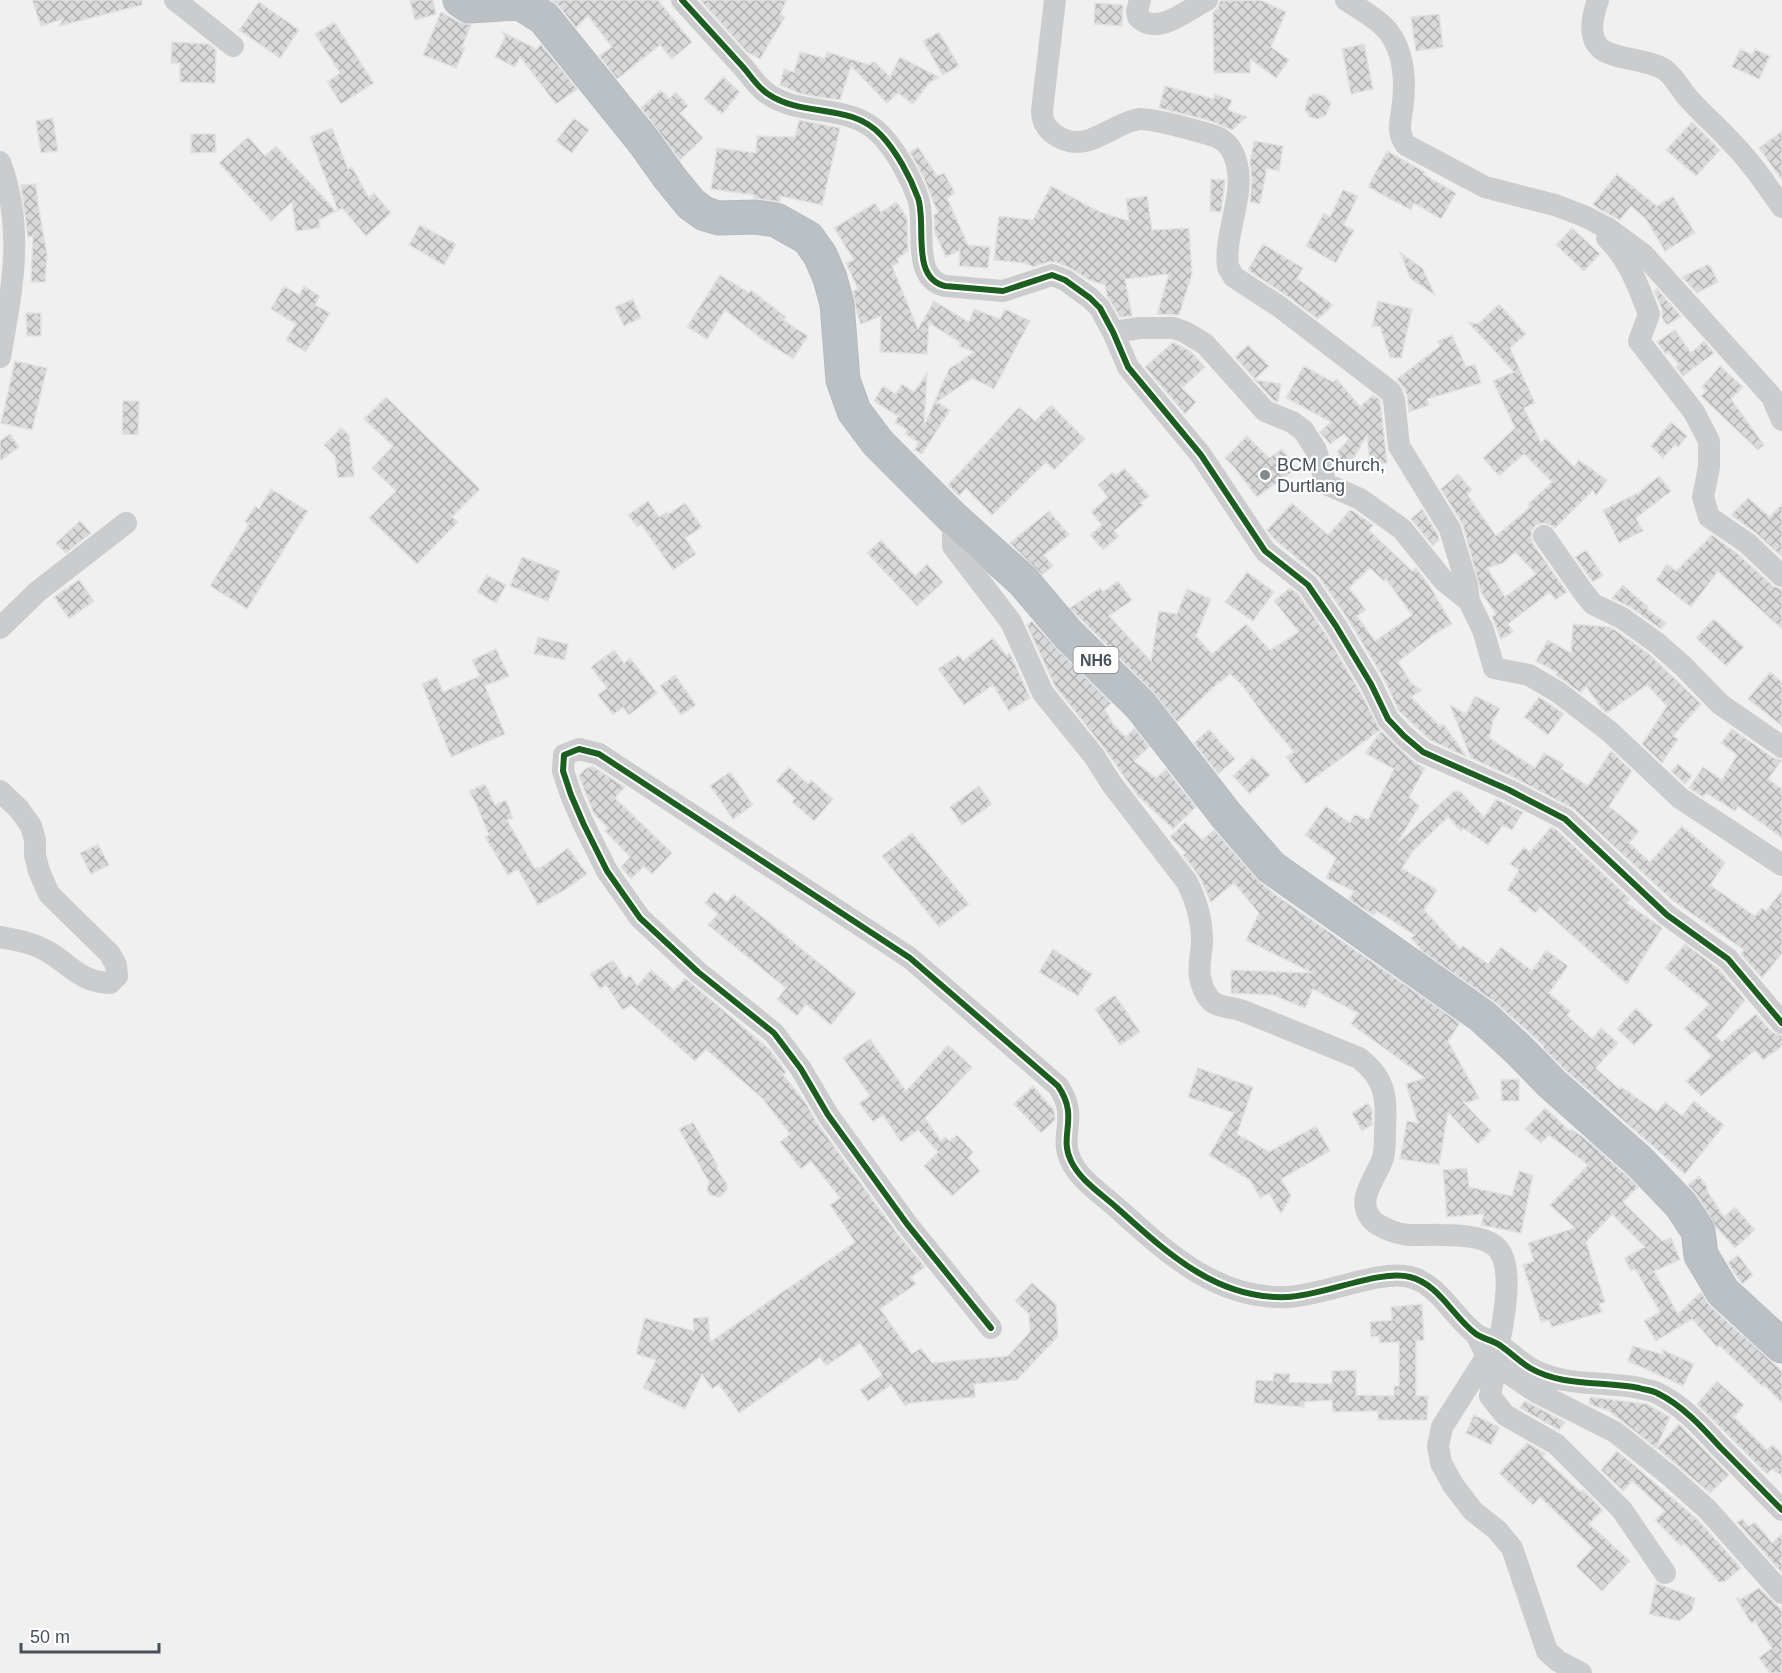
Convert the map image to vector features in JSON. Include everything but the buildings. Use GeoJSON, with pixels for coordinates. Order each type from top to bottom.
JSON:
{"type":"FeatureCollection","features":[{"type":"Feature","properties":{"kind":"highway","name":"NH6"},"geometry":{"type":"LineString","coordinates":[[460,0],[469,6],[520,3],[544,18],[691,204],[705,214],[719,218],[755,217],[776,220],[808,238],[820,255],[830,278],[837,304],[843,380],[854,411],[878,442],[953,518],[1023,581],[1068,634],[1141,706],[1226,815],[1271,867],[1482,1016],[1551,1083],[1640,1162],[1681,1204],[1698,1231],[1701,1255],[1723,1292],[1782,1346]]}},
{"type":"Feature","properties":{"kind":"street"},"geometry":{"type":"LineString","coordinates":[[175,0],[233,46]]}},
{"type":"Feature","properties":{"kind":"street"},"geometry":{"type":"LineString","coordinates":[[682,0],[767,94],[798,107],[852,116],[881,135],[900,162],[918,199],[924,266],[930,279],[945,286],[1003,291],[1053,275],[1071,284],[1090,298],[1100,308],[1128,367],[1201,455],[1265,551],[1308,585],[1348,645],[1388,719],[1404,736],[1423,752],[1509,790],[1565,819],[1667,915],[1728,959],[1782,1023]]}},
{"type":"Feature","properties":{"kind":"street"},"geometry":{"type":"LineString","coordinates":[[1055,0],[1043,101],[1044,124],[1058,136],[1079,143],[1099,137],[1133,121],[1147,119],[1215,136],[1232,150],[1238,166],[1238,184],[1227,263],[1230,272],[1391,392],[1399,446],[1450,529],[1467,585],[1469,601],[1483,630],[1494,668],[1529,675],[1558,692],[1609,731],[1680,798],[1782,865]]}},
{"type":"Feature","properties":{"kind":"street"},"geometry":{"type":"LineString","coordinates":[[1140,0],[1138,17],[1150,25],[1161,25],[1206,0]]}},
{"type":"Feature","properties":{"kind":"street"},"geometry":{"type":"LineString","coordinates":[[1346,0],[1378,22],[1388,31],[1393,40],[1404,74],[1399,127],[1401,138],[1406,145],[1485,186],[1555,205],[1584,216],[1643,254],[1772,397],[1782,420]]}},
{"type":"Feature","properties":{"kind":"street"},"geometry":{"type":"LineString","coordinates":[[1598,0],[1592,30],[1599,47],[1607,52],[1658,66],[1672,76],[1684,94],[1749,162],[1782,207]]}},
{"type":"Feature","properties":{"kind":"street"},"geometry":{"type":"LineString","coordinates":[[0,162],[9,191],[15,230],[15,258],[0,357]]}},
{"type":"Feature","properties":{"kind":"street"},"geometry":{"type":"LineString","coordinates":[[1584,216],[1616,247],[1632,270],[1649,314],[1639,341],[1694,412],[1709,441],[1709,467],[1703,496],[1709,517],[1747,543],[1782,576]]}},
{"type":"Feature","properties":{"kind":"street"},"geometry":{"type":"LineString","coordinates":[[1113,332],[1140,328],[1174,328],[1205,344],[1265,411],[1292,422],[1303,430],[1316,450],[1326,484],[1360,499],[1402,529],[1444,581],[1469,601]]}},
{"type":"Feature","properties":{"kind":"street"},"geometry":{"type":"LineString","coordinates":[[953,518],[953,546],[1011,622],[1043,693],[1094,756],[1111,783],[1187,882],[1195,898],[1200,921],[1202,942],[1199,962],[1200,977],[1209,999],[1216,1005],[1240,1010],[1359,1058],[1373,1069],[1382,1086],[1387,1106],[1383,1156],[1365,1199],[1370,1219],[1401,1235],[1444,1234],[1477,1239],[1494,1245],[1500,1251],[1507,1285],[1494,1355],[1490,1396],[1505,1416],[1557,1444],[1622,1510],[1665,1573]]}},
{"type":"Feature","properties":{"kind":"street"},"geometry":{"type":"LineString","coordinates":[[0,628],[37,592],[126,523]]}},
{"type":"Feature","properties":{"kind":"street"},"geometry":{"type":"LineString","coordinates":[[1544,536],[1593,603],[1622,618],[1657,643],[1720,704],[1782,747]]}},
{"type":"Feature","properties":{"kind":"street"},"geometry":{"type":"LineString","coordinates":[[991,1328],[907,1224],[828,1115],[801,1069],[774,1033],[698,972],[640,918],[607,871],[570,795],[563,771],[564,755],[579,749],[599,754],[910,958],[1058,1086],[1065,1096],[1070,1114],[1066,1150],[1078,1173],[1187,1268],[1236,1292],[1263,1297],[1288,1297],[1316,1293],[1388,1275],[1409,1276],[1422,1281],[1447,1302],[1494,1355],[1536,1392],[1615,1432],[1707,1509],[1782,1593]]}},
{"type":"Feature","properties":{"kind":"street"},"geometry":{"type":"LineString","coordinates":[[0,791],[19,809],[31,826],[39,871],[49,894],[110,954],[116,965],[117,976],[110,983],[94,982],[79,975],[62,961],[29,942],[0,937]]}},
{"type":"Feature","properties":{"kind":"street"},"geometry":{"type":"LineString","coordinates":[[1494,1355],[1566,1381],[1599,1382],[1656,1392],[1678,1406],[1698,1424],[1782,1510]]}},
{"type":"Feature","properties":{"kind":"street"},"geometry":{"type":"LineString","coordinates":[[1494,1355],[1442,1427],[1439,1434],[1438,1454],[1454,1485],[1473,1511],[1497,1530],[1512,1548],[1547,1651],[1558,1661],[1581,1673]]}},
{"type":"Feature","properties":{"kind":"cycle path"},"geometry":{"type":"LineString","coordinates":[[682,0],[768,94],[796,106],[855,118],[869,125],[881,135],[902,164],[918,198],[923,261],[927,273],[934,281],[945,286],[1003,291],[1052,275],[1065,280],[1090,298],[1100,308],[1128,367],[1201,455],[1265,551],[1308,585],[1371,684],[1388,719],[1404,736],[1423,752],[1509,790],[1565,819],[1667,915],[1728,959],[1782,1023]]}},
{"type":"Feature","properties":{"kind":"cycle path"},"geometry":{"type":"LineString","coordinates":[[991,1328],[907,1224],[828,1115],[801,1069],[774,1033],[698,972],[640,918],[607,871],[584,825],[563,771],[564,755],[579,749],[599,754],[910,958],[1058,1086],[1067,1108],[1068,1152],[1075,1168],[1091,1186],[1153,1240],[1193,1270],[1237,1290],[1261,1296],[1301,1296],[1383,1277],[1410,1277],[1420,1281],[1438,1294],[1476,1334],[1498,1344],[1526,1366],[1542,1374],[1569,1381],[1639,1388],[1655,1392],[1666,1398],[1699,1424],[1782,1510]]}},
{"type":"Feature","properties":{"kind":"place","name":"BCM Church, Durtlang"},"geometry":{"type":"Point","coordinates":[1265,475]}}]}
